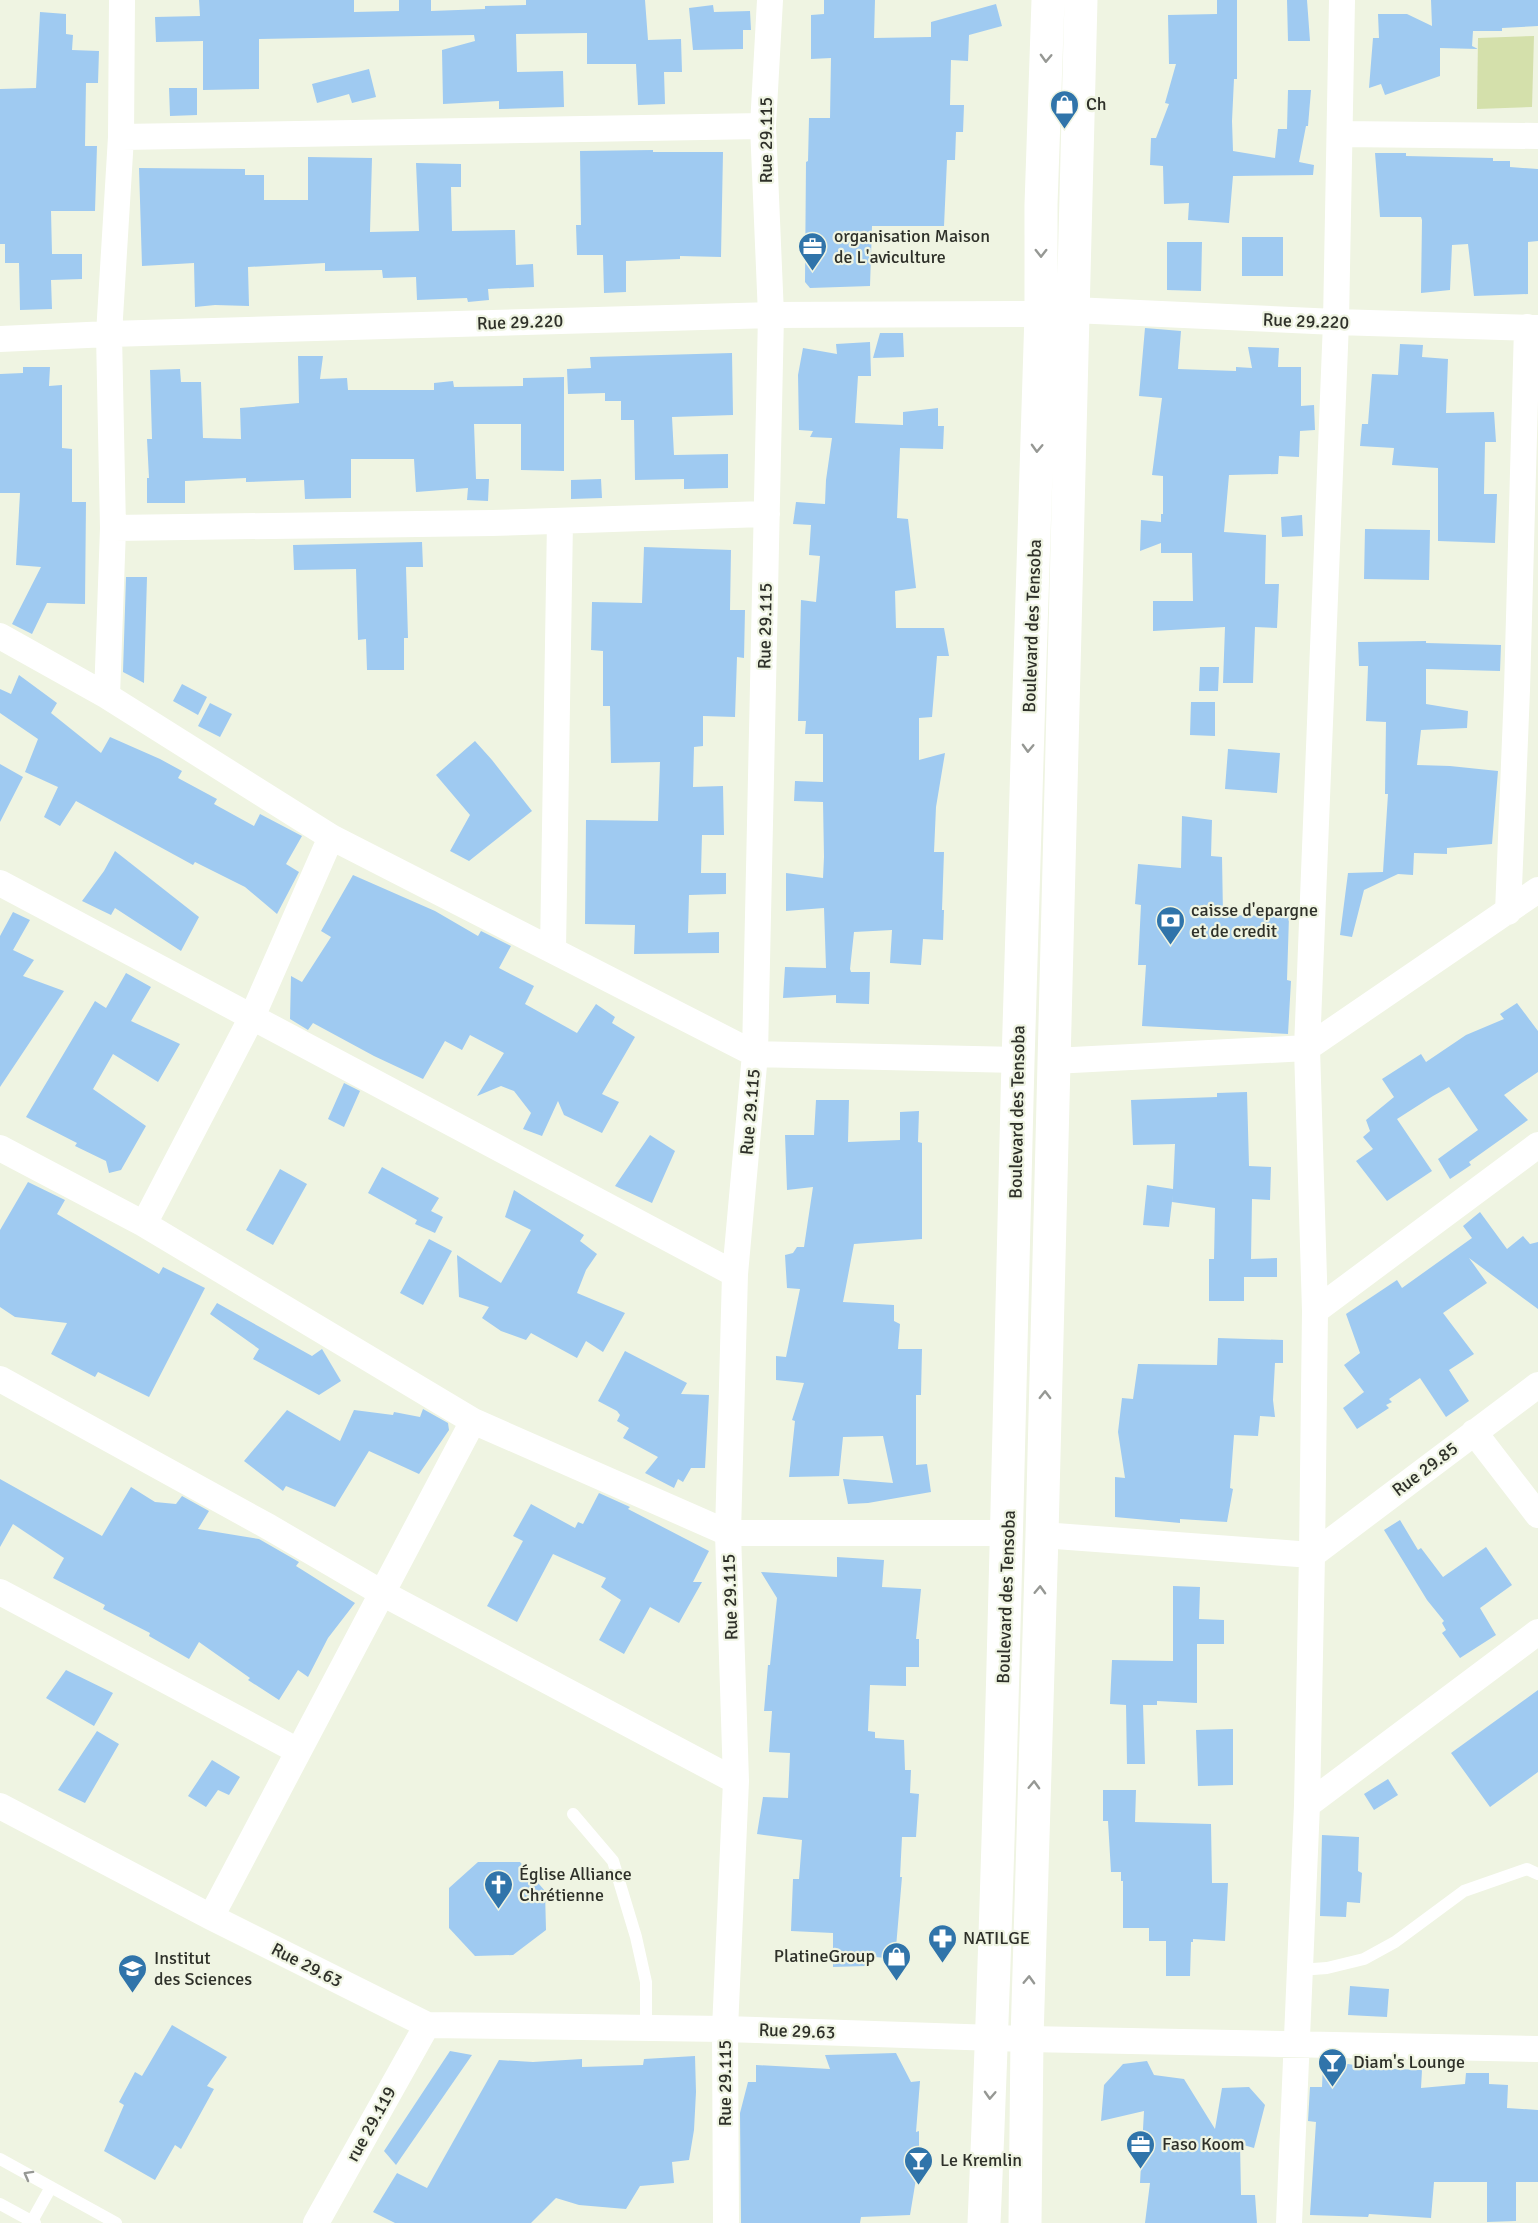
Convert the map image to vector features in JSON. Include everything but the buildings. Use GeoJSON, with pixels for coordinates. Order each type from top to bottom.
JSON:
{"type":"FeatureCollection","features":[{"type":"Feature","properties":{"kind":"main road","name":"Boulevard des Tensoba"},"geometry":{"type":"LineString","coordinates":[[984,2223],[1008,1533],[1018,1060],[1041,314],[1041,205],[1048,0]]}},
{"type":"Feature","properties":{"kind":"main road","name":"Boulevard des Tensoba"},"geometry":{"type":"LineString","coordinates":[[1025,2223],[1027,2038],[1081,0]]}},
{"type":"Feature","properties":{"kind":"street"},"geometry":{"type":"LineString","coordinates":[[107,696],[113,528],[109,334],[121,136],[122,0]]}},
{"type":"Feature","properties":{"kind":"street","name":"Rue 29.115"},"geometry":{"type":"LineString","coordinates":[[726,2223],[724,2029],[736,1781],[728,1533],[735,1274],[755,1054],[771,315],[763,126],[770,0]]}},
{"type":"Feature","properties":{"kind":"street"},"geometry":{"type":"LineString","coordinates":[[1289,2223],[1307,1805],[1312,1555],[1315,1311],[1307,1048],[1336,322],[1342,0]]}},
{"type":"Feature","properties":{"kind":"street"},"geometry":{"type":"LineString","coordinates":[[121,136],[763,126]]}},
{"type":"Feature","properties":{"kind":"street"},"geometry":{"type":"LineString","coordinates":[[1341,134],[1538,136]]}},
{"type":"Feature","properties":{"kind":"street","name":"Rue 29.220"},"geometry":{"type":"LineString","coordinates":[[1073,310],[1336,322],[1532,327]]}},
{"type":"Feature","properties":{"kind":"street","name":"Rue 29.220"},"geometry":{"type":"LineString","coordinates":[[0,339],[771,315],[1041,314]]}},
{"type":"Feature","properties":{"kind":"street"},"geometry":{"type":"LineString","coordinates":[[1508,912],[1532,327]]}},
{"type":"Feature","properties":{"kind":"street"},"geometry":{"type":"LineString","coordinates":[[113,528],[560,521],[767,514]]}},
{"type":"Feature","properties":{"kind":"street"},"geometry":{"type":"LineString","coordinates":[[553,950],[560,521]]}},
{"type":"Feature","properties":{"kind":"street"},"geometry":{"type":"LineString","coordinates":[[0,636],[107,696],[331,837],[755,1054],[1018,1060]]}},
{"type":"Feature","properties":{"kind":"street"},"geometry":{"type":"LineString","coordinates":[[144,1224],[252,1017],[331,837]]}},
{"type":"Feature","properties":{"kind":"street"},"geometry":{"type":"LineString","coordinates":[[0,883],[735,1274]]}},
{"type":"Feature","properties":{"kind":"street"},"geometry":{"type":"LineString","coordinates":[[1053,1061],[1307,1048],[1538,890]]}},
{"type":"Feature","properties":{"kind":"street"},"geometry":{"type":"LineString","coordinates":[[1315,1311],[1538,1145]]}},
{"type":"Feature","properties":{"kind":"street"},"geometry":{"type":"LineString","coordinates":[[0,1148],[144,1224],[473,1421],[728,1533],[1008,1533]]}},
{"type":"Feature","properties":{"kind":"street"},"geometry":{"type":"LineString","coordinates":[[0,1379],[269,1527],[382,1593],[736,1781]]}},
{"type":"Feature","properties":{"kind":"street","name":"Rue 29.85"},"geometry":{"type":"LineString","coordinates":[[1312,1555],[1538,1385]]}},
{"type":"Feature","properties":{"kind":"street"},"geometry":{"type":"LineString","coordinates":[[211,1917],[473,1421]]}},
{"type":"Feature","properties":{"kind":"street"},"geometry":{"type":"LineString","coordinates":[[1474,1432],[1538,1515]]}},
{"type":"Feature","properties":{"kind":"street"},"geometry":{"type":"LineString","coordinates":[[1042,1535],[1312,1555]]}},
{"type":"Feature","properties":{"kind":"street"},"geometry":{"type":"LineString","coordinates":[[0,1592],[298,1751]]}},
{"type":"Feature","properties":{"kind":"street"},"geometry":{"type":"LineString","coordinates":[[1307,1805],[1538,1632]]}},
{"type":"Feature","properties":{"kind":"street","name":"Rue 29.63"},"geometry":{"type":"LineString","coordinates":[[0,1806],[211,1917],[426,2025],[724,2029],[1296,2045],[1538,2049]]}},
{"type":"Feature","properties":{"kind":"street","name":"rue 29.119"},"geometry":{"type":"LineString","coordinates":[[316,2223],[426,2025]]}},
{"type":"Feature","properties":{"kind":"lane"},"geometry":{"type":"LineString","coordinates":[[573,1815],[613,1861],[636,1937],[646,1982],[646,2028]]}},
{"type":"Feature","properties":{"kind":"lane"},"geometry":{"type":"LineString","coordinates":[[1299,1970],[1327,1968],[1364,1959],[1395,1942],[1464,1891],[1527,1869],[1538,1874]]}},
{"type":"Feature","properties":{"kind":"lane"},"geometry":{"type":"LineString","coordinates":[[0,2159],[116,2223]]}},
{"type":"Feature","properties":{"kind":"lane"},"geometry":{"type":"LineString","coordinates":[[0,2204],[33,2222],[51,2187]]}},
{"type":"Feature","properties":{"kind":"green space"},"geometry":{"type":"Polygon","coordinates":[[[1534,36],[1532,107],[1477,109],[1478,38],[1534,36]]]}},
{"type":"Feature","properties":{"kind":"place","name":"Ch"},"geometry":{"type":"Point","coordinates":[1065,130]}},
{"type":"Feature","properties":{"kind":"place","name":"organisation Maison de L'aviculture"},"geometry":{"type":"Point","coordinates":[813,272]}},
{"type":"Feature","properties":{"kind":"place","name":"caisse d'epargne et de credit"},"geometry":{"type":"Point","coordinates":[1170,946]}},
{"type":"Feature","properties":{"kind":"place","name":"Église Alliance Chrétienne"},"geometry":{"type":"Point","coordinates":[498,1910]}},
{"type":"Feature","properties":{"kind":"place","name":"NATILGE"},"geometry":{"type":"Point","coordinates":[942,1964]}},
{"type":"Feature","properties":{"kind":"place","name":"PlatineGroup"},"geometry":{"type":"Point","coordinates":[896,1982]}},
{"type":"Feature","properties":{"kind":"place","name":"Institut des Sciences"},"geometry":{"type":"Point","coordinates":[133,1994]}},
{"type":"Feature","properties":{"kind":"place","name":"Diam's Lounge"},"geometry":{"type":"Point","coordinates":[1332,2088]}},
{"type":"Feature","properties":{"kind":"place","name":"Faso Koom"},"geometry":{"type":"Point","coordinates":[1141,2170]}},
{"type":"Feature","properties":{"kind":"place","name":"Le Kremlin"},"geometry":{"type":"Point","coordinates":[919,2186]}}]}
